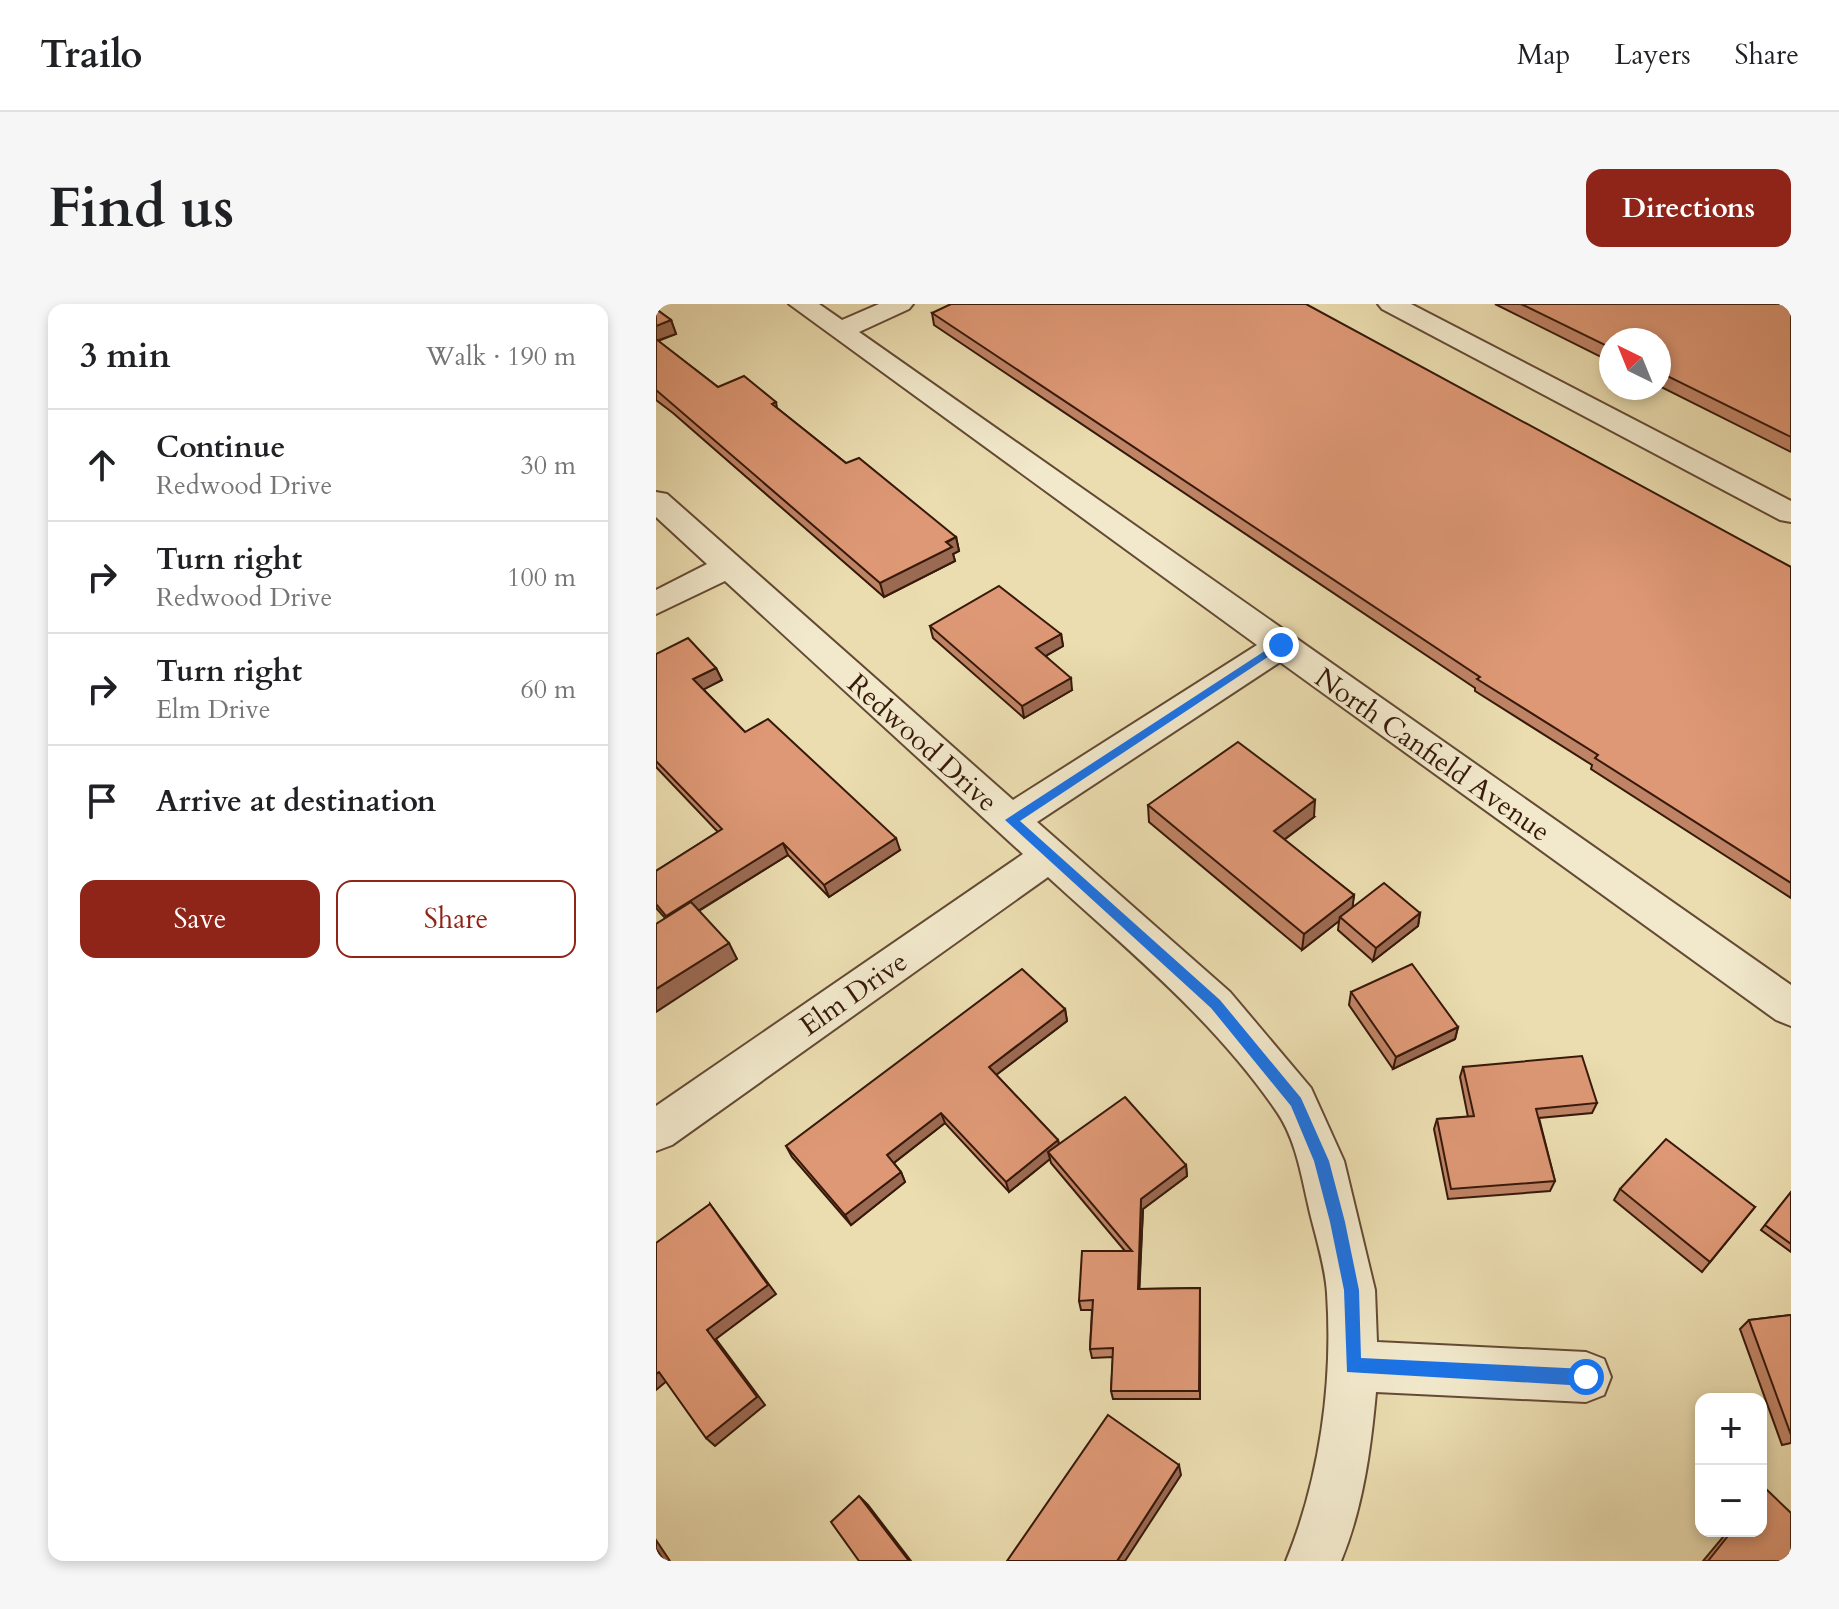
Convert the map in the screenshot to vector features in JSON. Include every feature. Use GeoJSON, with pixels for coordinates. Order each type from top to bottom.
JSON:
{"type":"FeatureCollection","features":[{"type":"Feature","properties":{"kind":"street","name":"North Canfield Avenue"},"geometry":{"type":"LineString","coordinates":[[802,304],[1791,1008]]}},
{"type":"Feature","properties":{"kind":"street"},"geometry":{"type":"LineString","coordinates":[[840,331],[900,304]]}},
{"type":"Feature","properties":{"kind":"street"},"geometry":{"type":"LineString","coordinates":[[1391,304],[1791,513]]}},
{"type":"Feature","properties":{"kind":"street","name":"Redwood Drive"},"geometry":{"type":"LineString","coordinates":[[656,501],[1215,1004],[1296,1102],[1321,1161],[1338,1222],[1351,1290],[1353,1366],[1346,1443],[1322,1542],[1313,1561]]}},
{"type":"Feature","properties":{"kind":"street"},"geometry":{"type":"LineString","coordinates":[[656,603],[726,567]]}},
{"type":"Feature","properties":{"kind":"street"},"geometry":{"type":"LineString","coordinates":[[1011,820],[1281,645]]}},
{"type":"Feature","properties":{"kind":"street","name":"Elm Drive"},"geometry":{"type":"LineString","coordinates":[[656,1131],[1051,855]]}},
{"type":"Feature","properties":{"kind":"street"},"geometry":{"type":"LineString","coordinates":[[1353,1366],[1586,1377]]}},
{"type":"Feature","properties":{"kind":"building"},"geometry":{"type":"Polygon","coordinates":[[[951,304],[1306,304],[1791,567],[1791,883],[1595,758],[1598,755],[1477,679],[1480,677],[932,313],[951,304]]]}},
{"type":"Feature","properties":{"kind":"building"},"geometry":{"type":"Polygon","coordinates":[[[1521,304],[1791,304],[1791,437],[1671,378],[1671,328],[1599,328],[1599,342],[1521,304]]]}},
{"type":"Feature","properties":{"kind":"building"},"geometry":{"type":"Polygon","coordinates":[[[656,309],[671,320],[656,326],[656,309]]]}},
{"type":"Feature","properties":{"kind":"building"},"geometry":{"type":"Polygon","coordinates":[[[656,339],[718,387],[744,376],[776,402],[772,404],[846,463],[859,458],[956,537],[946,542],[952,547],[880,583],[656,390],[656,339]]]}},
{"type":"Feature","properties":{"kind":"building"},"geometry":{"type":"Polygon","coordinates":[[[999,586],[1061,634],[1036,648],[1071,678],[1022,706],[930,626],[999,586]]]}},
{"type":"Feature","properties":{"kind":"building"},"geometry":{"type":"Polygon","coordinates":[[[688,638],[716,668],[693,679],[745,732],[768,719],[896,838],[824,885],[783,843],[666,916],[656,904],[656,871],[722,829],[656,761],[656,654],[688,638]]]}},
{"type":"Feature","properties":{"kind":"building"},"geometry":{"type":"Polygon","coordinates":[[[1238,742],[1315,800],[1274,831],[1354,895],[1304,934],[1148,805],[1238,742]]]}},
{"type":"Feature","properties":{"kind":"building"},"geometry":{"type":"Polygon","coordinates":[[[1384,883],[1420,913],[1376,948],[1340,917],[1384,883]]]}},
{"type":"Feature","properties":{"kind":"building"},"geometry":{"type":"Polygon","coordinates":[[[691,902],[729,943],[656,989],[656,924],[691,902]]]}},
{"type":"Feature","properties":{"kind":"building"},"geometry":{"type":"Polygon","coordinates":[[[1412,964],[1458,1027],[1396,1057],[1351,992],[1412,964]]]}},
{"type":"Feature","properties":{"kind":"building"},"geometry":{"type":"Polygon","coordinates":[[[1022,969],[1065,1009],[989,1067],[1058,1140],[1006,1182],[941,1113],[887,1155],[901,1172],[845,1215],[786,1146],[1022,969]]]}},
{"type":"Feature","properties":{"kind":"building"},"geometry":{"type":"Polygon","coordinates":[[[1582,1056],[1597,1103],[1536,1109],[1555,1181],[1451,1189],[1437,1119],[1474,1116],[1463,1067],[1582,1056]]]}},
{"type":"Feature","properties":{"kind":"building"},"geometry":{"type":"Polygon","coordinates":[[[1125,1097],[1186,1165],[1141,1199],[1138,1289],[1200,1288],[1199,1391],[1111,1391],[1113,1348],[1090,1349],[1093,1300],[1079,1301],[1082,1251],[1132,1251],[1048,1152],[1125,1097]]]}},
{"type":"Feature","properties":{"kind":"building"},"geometry":{"type":"Polygon","coordinates":[[[1666,1139],[1755,1207],[1710,1262],[1620,1189],[1666,1139]]]}},
{"type":"Feature","properties":{"kind":"building"},"geometry":{"type":"Polygon","coordinates":[[[1791,1192],[1791,1244],[1765,1225],[1791,1192]]]}},
{"type":"Feature","properties":{"kind":"building"},"geometry":{"type":"Polygon","coordinates":[[[710,1204],[768,1285],[707,1330],[757,1397],[706,1438],[659,1372],[656,1374],[656,1243],[710,1204]]]}},
{"type":"Feature","properties":{"kind":"building"},"geometry":{"type":"Polygon","coordinates":[[[1791,1315],[1791,1435],[1749,1320],[1791,1315]]]}},
{"type":"Feature","properties":{"kind":"building"},"geometry":{"type":"Polygon","coordinates":[[[1108,1415],[1179,1465],[1117,1561],[1007,1561],[1108,1415]]]}},
{"type":"Feature","properties":{"kind":"building"},"geometry":{"type":"Polygon","coordinates":[[[1767,1490],[1791,1513],[1791,1561],[1708,1561],[1727,1537],[1767,1537],[1767,1490]]]}},
{"type":"Feature","properties":{"kind":"building"},"geometry":{"type":"Polygon","coordinates":[[[859,1496],[909,1561],[859,1561],[831,1522],[859,1496]]]}},
{"type":"Feature","properties":{"kind":"building"},"geometry":{"type":"Polygon","coordinates":[[[656,1549],[664,1561],[656,1561],[656,1549]]]}},
{"type":"Feature","properties":{"kind":"route"},"geometry":{"type":"LineString","coordinates":[[1281,645],[1011,820],[1215,1004],[1296,1102],[1321,1161],[1338,1222],[1351,1290],[1353,1366],[1586,1377]]}}]}
